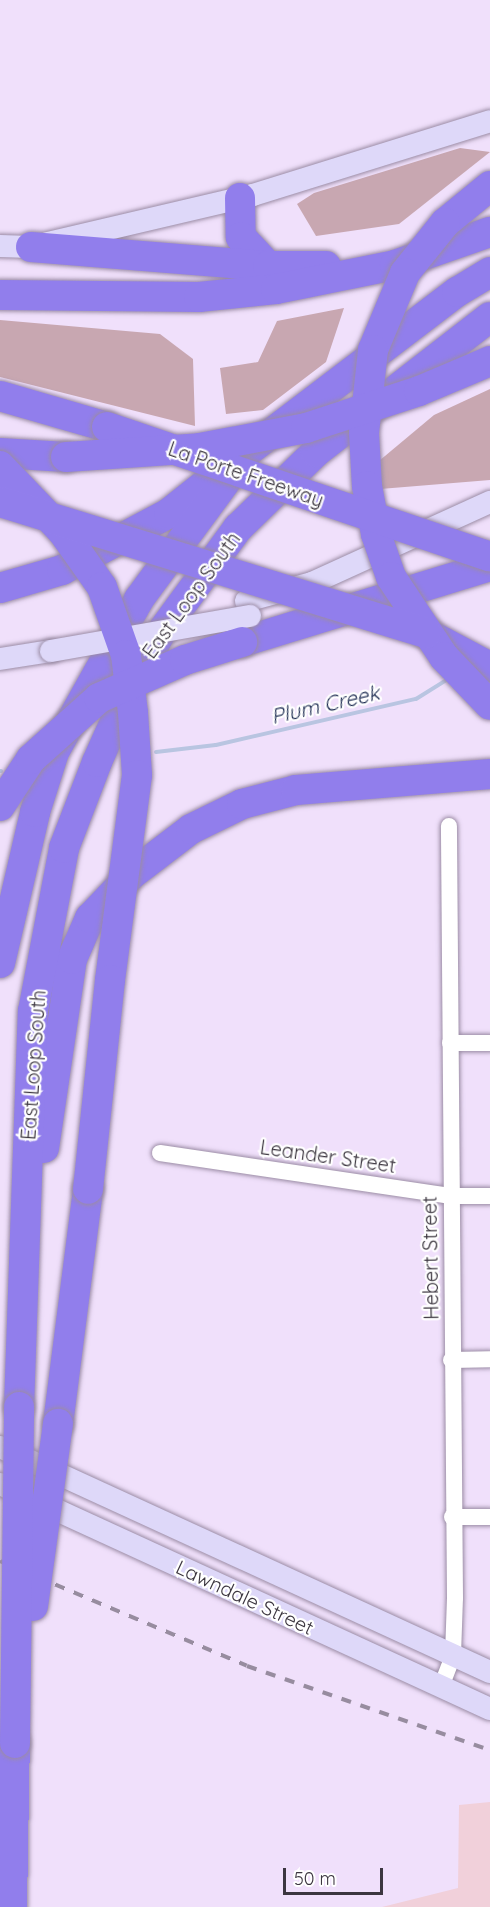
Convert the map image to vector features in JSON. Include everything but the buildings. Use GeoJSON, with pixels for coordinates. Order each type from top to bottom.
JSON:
{"type":"FeatureCollection","features":[{"type":"Feature","properties":{"kind":"highway"},"geometry":{"type":"LineString","coordinates":[[490,186],[445,224],[405,273],[373,350],[364,433],[366,486],[391,577],[444,657],[490,705]]}},
{"type":"Feature","properties":{"kind":"highway"},"geometry":{"type":"LineString","coordinates":[[240,198],[241,237],[268,266]]}},
{"type":"Feature","properties":{"kind":"highway"},"geometry":{"type":"LineString","coordinates":[[0,295],[199,297],[276,289],[395,265],[490,232]]}},
{"type":"Feature","properties":{"kind":"highway"},"geometry":{"type":"LineString","coordinates":[[32,247],[268,266],[395,265]]}},
{"type":"Feature","properties":{"kind":"highway","name":"East Loop South"},"geometry":{"type":"LineString","coordinates":[[0,963],[35,812],[58,741],[139,600],[248,451],[457,292],[490,272]]}},
{"type":"Feature","properties":{"kind":"highway","name":"East Loop South"},"geometry":{"type":"LineString","coordinates":[[12,1907],[19,1407],[33,1011],[64,848],[120,710],[160,634],[252,514],[316,452],[490,317]]}},
{"type":"Feature","properties":{"kind":"highway"},"geometry":{"type":"LineString","coordinates":[[0,453],[66,458],[200,448],[306,428],[419,391],[490,361]]}},
{"type":"Feature","properties":{"kind":"highway","name":"La Porte Freeway"},"geometry":{"type":"LineString","coordinates":[[0,396],[107,427],[490,559]]}},
{"type":"Feature","properties":{"kind":"highway"},"geometry":{"type":"LineString","coordinates":[[0,588],[62,570],[169,513],[248,451]]}},
{"type":"Feature","properties":{"kind":"highway"},"geometry":{"type":"LineString","coordinates":[[0,466],[63,532],[102,587],[126,655],[134,713],[137,775],[110,980],[88,1189],[15,1743]]}},
{"type":"Feature","properties":{"kind":"highway"},"geometry":{"type":"LineString","coordinates":[[0,502],[426,633],[490,650]]}},
{"type":"Feature","properties":{"kind":"highway"},"geometry":{"type":"LineString","coordinates":[[449,577],[490,559]]}},
{"type":"Feature","properties":{"kind":"highway"},"geometry":{"type":"LineString","coordinates":[[0,807],[31,759],[99,698],[185,660],[246,619],[449,577],[490,566]]}},
{"type":"Feature","properties":{"kind":"highway"},"geometry":{"type":"LineString","coordinates":[[426,633],[490,667]]}},
{"type":"Feature","properties":{"kind":"highway"},"geometry":{"type":"LineString","coordinates":[[21,1339],[55,1061],[72,960],[90,918],[132,874],[191,829],[242,804],[296,790],[490,774]]}},
{"type":"Feature","properties":{"kind":"main road"},"geometry":{"type":"LineString","coordinates":[[0,246],[32,247],[240,198],[490,121]]}},
{"type":"Feature","properties":{"kind":"main road"},"geometry":{"type":"LineString","coordinates":[[246,619],[312,583],[490,502]]}},
{"type":"Feature","properties":{"kind":"main road"},"geometry":{"type":"LineString","coordinates":[[0,646],[50,644],[246,619],[317,597],[490,519]]}},
{"type":"Feature","properties":{"kind":"main road"},"geometry":{"type":"LineString","coordinates":[[0,659],[50,644]]}},
{"type":"Feature","properties":{"kind":"main road","name":"Lawndale Street"},"geometry":{"type":"LineString","coordinates":[[0,1447],[490,1672]]}},
{"type":"Feature","properties":{"kind":"main road","name":"Lawndale Street"},"geometry":{"type":"LineString","coordinates":[[0,1484],[490,1709]]}},
{"type":"Feature","properties":{"kind":"main road"},"geometry":{"type":"LineString","coordinates":[[224,1588],[238,1557]]}},
{"type":"Feature","properties":{"kind":"street","name":"Hebert Street"},"geometry":{"type":"LineString","coordinates":[[441,1687],[453,1655],[449,826]]}},
{"type":"Feature","properties":{"kind":"street"},"geometry":{"type":"LineString","coordinates":[[450,1043],[490,1043]]}},
{"type":"Feature","properties":{"kind":"street","name":"Leander Street"},"geometry":{"type":"LineString","coordinates":[[160,1153],[450,1196],[490,1196]]}},
{"type":"Feature","properties":{"kind":"street"},"geometry":{"type":"LineString","coordinates":[[451,1360],[490,1359]]}},
{"type":"Feature","properties":{"kind":"street"},"geometry":{"type":"LineString","coordinates":[[452,1517],[490,1517]]}},
{"type":"Feature","properties":{"kind":"shaded area"},"geometry":{"type":"Polygon","coordinates":[[[460,148],[490,152],[399,224],[316,236],[297,204],[314,193],[460,148]]]}},
{"type":"Feature","properties":{"kind":"shaded area"},"geometry":{"type":"Polygon","coordinates":[[[344,308],[326,362],[263,410],[226,414],[220,368],[258,362],[277,321],[344,308]]]}},
{"type":"Feature","properties":{"kind":"shaded area"},"geometry":{"type":"Polygon","coordinates":[[[0,320],[160,334],[193,359],[195,426],[0,377],[0,320]]]}},
{"type":"Feature","properties":{"kind":"shaded area"},"geometry":{"type":"Polygon","coordinates":[[[490,389],[490,480],[368,490],[373,466],[434,415],[490,389]]]}},
{"type":"Feature","properties":{"kind":"shaded area"},"geometry":{"type":"Polygon","coordinates":[[[490,1802],[490,1907],[382,1907],[458,1888],[459,1805],[490,1802]]]}},
{"type":"Feature","properties":{"kind":"waterway","name":"Plum Creek"},"geometry":{"type":"LineString","coordinates":[[156,752],[216,745],[416,699],[448,679]]}},
{"type":"Feature","properties":{"kind":"railway"},"geometry":{"type":"LineString","coordinates":[[0,1561],[247,1666],[490,1750]]}}]}
